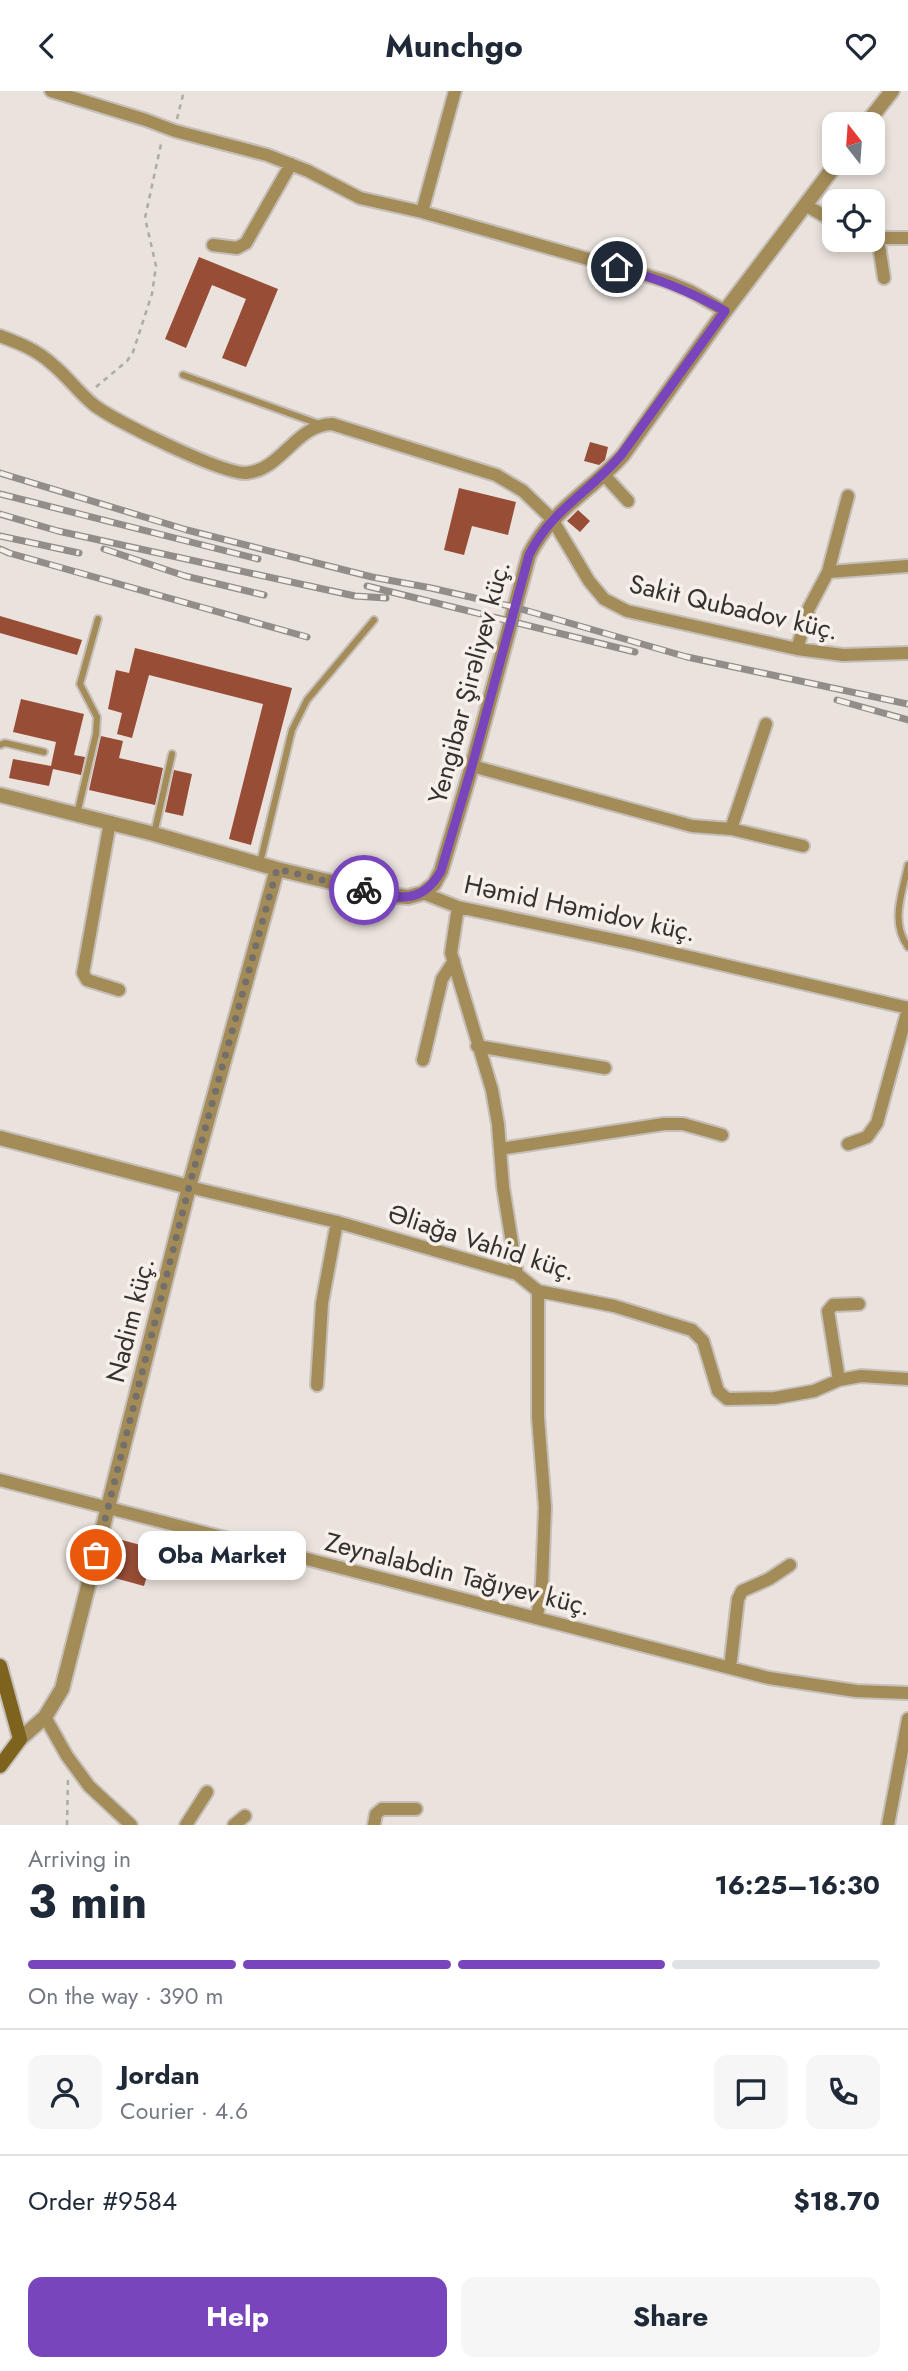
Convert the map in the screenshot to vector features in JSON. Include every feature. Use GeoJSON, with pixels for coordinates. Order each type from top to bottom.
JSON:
{"type":"FeatureCollection","features":[{"type":"Feature","properties":{"kind":"main road"},"geometry":{"type":"LineString","coordinates":[[0,1666],[20,1739]]}},
{"type":"Feature","properties":{"kind":"main road","name":"Nadim küç."},"geometry":{"type":"LineString","coordinates":[[0,1766],[20,1739]]}},
{"type":"Feature","properties":{"kind":"street"},"geometry":{"type":"LineString","coordinates":[[51,91],[175,131],[267,155],[360,198],[422,212],[666,281],[725,311]]}},
{"type":"Feature","properties":{"kind":"street"},"geometry":{"type":"LineString","coordinates":[[422,212],[455,91]]}},
{"type":"Feature","properties":{"kind":"street"},"geometry":{"type":"LineString","coordinates":[[875,112],[892,91]]}},
{"type":"Feature","properties":{"kind":"street"},"geometry":{"type":"LineString","coordinates":[[213,245],[237,248],[246,243],[291,164]]}},
{"type":"Feature","properties":{"kind":"street","name":"Yengibar Şirəliyev küç."},"geometry":{"type":"LineString","coordinates":[[423,894],[434,884],[441,871],[529,555],[539,536],[552,519],[604,475],[622,454],[828,175]]}},
{"type":"Feature","properties":{"kind":"street"},"geometry":{"type":"LineString","coordinates":[[805,205],[822,215]]}},
{"type":"Feature","properties":{"kind":"street"},"geometry":{"type":"LineString","coordinates":[[885,239],[908,238]]}},
{"type":"Feature","properties":{"kind":"street"},"geometry":{"type":"LineString","coordinates":[[879,252],[884,278]]}},
{"type":"Feature","properties":{"kind":"street"},"geometry":{"type":"LineString","coordinates":[[0,335],[26,346],[50,362],[112,417],[223,470],[246,473],[268,465],[304,433],[319,424]]}},
{"type":"Feature","properties":{"kind":"street","name":"Sakit Qubadov küç."},"geometry":{"type":"LineString","coordinates":[[319,424],[332,424],[496,475],[523,491],[552,519],[589,581],[604,599],[627,611],[797,649],[843,656],[908,653]]}},
{"type":"Feature","properties":{"kind":"street"},"geometry":{"type":"LineString","coordinates":[[604,475],[628,502]]}},
{"type":"Feature","properties":{"kind":"street"},"geometry":{"type":"LineString","coordinates":[[797,649],[809,608],[828,572],[848,495]]}},
{"type":"Feature","properties":{"kind":"street"},"geometry":{"type":"LineString","coordinates":[[828,572],[908,566]]}},
{"type":"Feature","properties":{"kind":"street"},"geometry":{"type":"LineString","coordinates":[[731,829],[766,724]]}},
{"type":"Feature","properties":{"kind":"street"},"geometry":{"type":"LineString","coordinates":[[472,766],[692,826],[731,829],[803,846]]}},
{"type":"Feature","properties":{"kind":"street","name":"Həmid Həmidov küç."},"geometry":{"type":"LineString","coordinates":[[0,795],[155,834],[260,865],[386,895],[408,897],[423,894],[458,907],[634,944],[908,1008]]}},
{"type":"Feature","properties":{"kind":"street"},"geometry":{"type":"LineString","coordinates":[[110,822],[83,973],[87,980],[118,990]]}},
{"type":"Feature","properties":{"kind":"street","name":"Nadim küç."},"geometry":{"type":"LineString","coordinates":[[20,1739],[45,1717],[62,1689],[189,1187],[277,869]]}},
{"type":"Feature","properties":{"kind":"street"},"geometry":{"type":"LineString","coordinates":[[458,907],[452,941],[453,961],[492,1090],[503,1187],[517,1274]]}},
{"type":"Feature","properties":{"kind":"street"},"geometry":{"type":"LineString","coordinates":[[423,1060],[442,979],[453,961]]}},
{"type":"Feature","properties":{"kind":"street"},"geometry":{"type":"LineString","coordinates":[[848,1144],[867,1137],[877,1123],[908,1008]]}},
{"type":"Feature","properties":{"kind":"street"},"geometry":{"type":"LineString","coordinates":[[477,1047],[605,1068]]}},
{"type":"Feature","properties":{"kind":"street"},"geometry":{"type":"LineString","coordinates":[[500,1149],[664,1124],[682,1123],[722,1135]]}},
{"type":"Feature","properties":{"kind":"street","name":"Əliağa Vahid küç."},"geometry":{"type":"LineString","coordinates":[[0,1138],[337,1222],[517,1274],[538,1291],[614,1306],[692,1329],[703,1341],[718,1391],[727,1399],[775,1398],[814,1391],[839,1380],[861,1376],[908,1379]]}},
{"type":"Feature","properties":{"kind":"street"},"geometry":{"type":"LineString","coordinates":[[317,1385],[322,1303],[337,1222]]}},
{"type":"Feature","properties":{"kind":"street"},"geometry":{"type":"LineString","coordinates":[[537,1617],[542,1583],[544,1507],[538,1417],[538,1291]]}},
{"type":"Feature","properties":{"kind":"street"},"geometry":{"type":"LineString","coordinates":[[839,1380],[828,1311],[833,1305],[859,1304]]}},
{"type":"Feature","properties":{"kind":"street","name":"Zeynalabdin Tağıyev küç."},"geometry":{"type":"LineString","coordinates":[[0,1480],[769,1678],[814,1686],[908,1693]]}},
{"type":"Feature","properties":{"kind":"street"},"geometry":{"type":"LineString","coordinates":[[730,1668],[738,1599],[742,1591],[769,1579],[790,1565]]}},
{"type":"Feature","properties":{"kind":"street"},"geometry":{"type":"LineString","coordinates":[[45,1717],[89,1786],[131,1825]]}},
{"type":"Feature","properties":{"kind":"street"},"geometry":{"type":"LineString","coordinates":[[888,1825],[908,1719]]}},
{"type":"Feature","properties":{"kind":"street"},"geometry":{"type":"LineString","coordinates":[[186,1825],[207,1792]]}},
{"type":"Feature","properties":{"kind":"street"},"geometry":{"type":"LineString","coordinates":[[374,1825],[376,1814],[382,1809],[415,1809]]}},
{"type":"Feature","properties":{"kind":"street"},"geometry":{"type":"LineString","coordinates":[[234,1825],[245,1816]]}},
{"type":"Feature","properties":{"kind":"lane"},"geometry":{"type":"LineString","coordinates":[[183,375],[319,424]]}},
{"type":"Feature","properties":{"kind":"lane"},"geometry":{"type":"LineString","coordinates":[[77,814],[97,726],[97,717],[80,684],[98,619]]}},
{"type":"Feature","properties":{"kind":"lane"},"geometry":{"type":"LineString","coordinates":[[260,865],[292,730],[307,700],[374,620]]}},
{"type":"Feature","properties":{"kind":"lane"},"geometry":{"type":"LineString","coordinates":[[0,745],[5,743],[44,752]]}},
{"type":"Feature","properties":{"kind":"lane"},"geometry":{"type":"LineString","coordinates":[[155,834],[172,754]]}},
{"type":"Feature","properties":{"kind":"lane"},"geometry":{"type":"LineString","coordinates":[[908,866],[897,923],[901,938],[908,947]]}},
{"type":"Feature","properties":{"kind":"path"},"geometry":{"type":"LineString","coordinates":[[175,131],[184,91]]}},
{"type":"Feature","properties":{"kind":"path"},"geometry":{"type":"LineString","coordinates":[[86,396],[127,361],[133,352],[152,294],[156,266],[145,218],[161,144],[158,137]]}},
{"type":"Feature","properties":{"kind":"path"},"geometry":{"type":"LineString","coordinates":[[67,1825],[68,1756]]}},
{"type":"Feature","properties":{"kind":"building"},"geometry":{"type":"Polygon","coordinates":[[[199,257],[278,289],[246,367],[222,358],[246,299],[212,285],[186,348],[165,339],[199,257]]]}},
{"type":"Feature","properties":{"kind":"building"},"geometry":{"type":"Polygon","coordinates":[[[590,442],[608,447],[605,460],[599,465],[584,461],[590,442]]]}},
{"type":"Feature","properties":{"kind":"building"},"geometry":{"type":"Polygon","coordinates":[[[459,488],[516,502],[508,535],[472,526],[464,555],[444,550],[459,488]]]}},
{"type":"Feature","properties":{"kind":"building"},"geometry":{"type":"Polygon","coordinates":[[[578,510],[590,521],[580,532],[567,521],[578,510]]]}},
{"type":"Feature","properties":{"kind":"building"},"geometry":{"type":"Polygon","coordinates":[[[0,616],[82,640],[77,655],[0,633],[0,616]]]}},
{"type":"Feature","properties":{"kind":"building"},"geometry":{"type":"Polygon","coordinates":[[[135,648],[292,688],[251,845],[229,839],[263,704],[149,675],[132,738],[117,734],[122,713],[108,709],[116,670],[129,673],[135,648]]]}},
{"type":"Feature","properties":{"kind":"building"},"geometry":{"type":"Polygon","coordinates":[[[21,699],[84,714],[74,755],[85,757],[81,775],[53,769],[49,786],[9,778],[13,759],[51,766],[56,742],[13,732],[21,699]]]}},
{"type":"Feature","properties":{"kind":"building"},"geometry":{"type":"Polygon","coordinates":[[[101,736],[123,741],[119,758],[163,768],[155,805],[89,790],[101,736]]]}},
{"type":"Feature","properties":{"kind":"building"},"geometry":{"type":"Polygon","coordinates":[[[174,770],[192,774],[183,816],[165,812],[174,770]]]}},
{"type":"Feature","properties":{"kind":"building"},"geometry":{"type":"Polygon","coordinates":[[[122,1540],[155,1549],[144,1586],[111,1577],[122,1540]]]}},
{"type":"Feature","properties":{"kind":"railway"},"geometry":{"type":"LineString","coordinates":[[0,473],[187,530],[372,577],[514,607],[687,657],[908,704]]}},
{"type":"Feature","properties":{"kind":"railway"},"geometry":{"type":"LineString","coordinates":[[0,494],[258,559]]}},
{"type":"Feature","properties":{"kind":"railway"},"geometry":{"type":"LineString","coordinates":[[0,514],[58,531],[355,596],[386,598]]}},
{"type":"Feature","properties":{"kind":"railway"},"geometry":{"type":"LineString","coordinates":[[0,536],[79,553]]}},
{"type":"Feature","properties":{"kind":"railway"},"geometry":{"type":"LineString","coordinates":[[0,549],[307,637]]}},
{"type":"Feature","properties":{"kind":"railway"},"geometry":{"type":"LineString","coordinates":[[104,549],[185,576],[264,595]]}},
{"type":"Feature","properties":{"kind":"railway"},"geometry":{"type":"LineString","coordinates":[[367,586],[635,652]]}},
{"type":"Feature","properties":{"kind":"railway"},"geometry":{"type":"LineString","coordinates":[[837,700],[908,720]]}},
{"type":"Feature","properties":{"kind":"way so far"},"geometry":{"type":"LineString","coordinates":[[96,1555],[189,1187],[277,869],[364,890]]}},
{"type":"Feature","properties":{"kind":"place","name":"Oba Market"},"geometry":{"type":"Point","coordinates":[96,1555]}},
{"type":"Feature","properties":{"kind":"route"},"geometry":{"type":"LineString","coordinates":[[364,890],[408,897],[423,894],[434,884],[441,871],[472,766],[529,555],[552,519],[604,475],[622,454],[725,311],[666,281],[617,267]]}}]}
